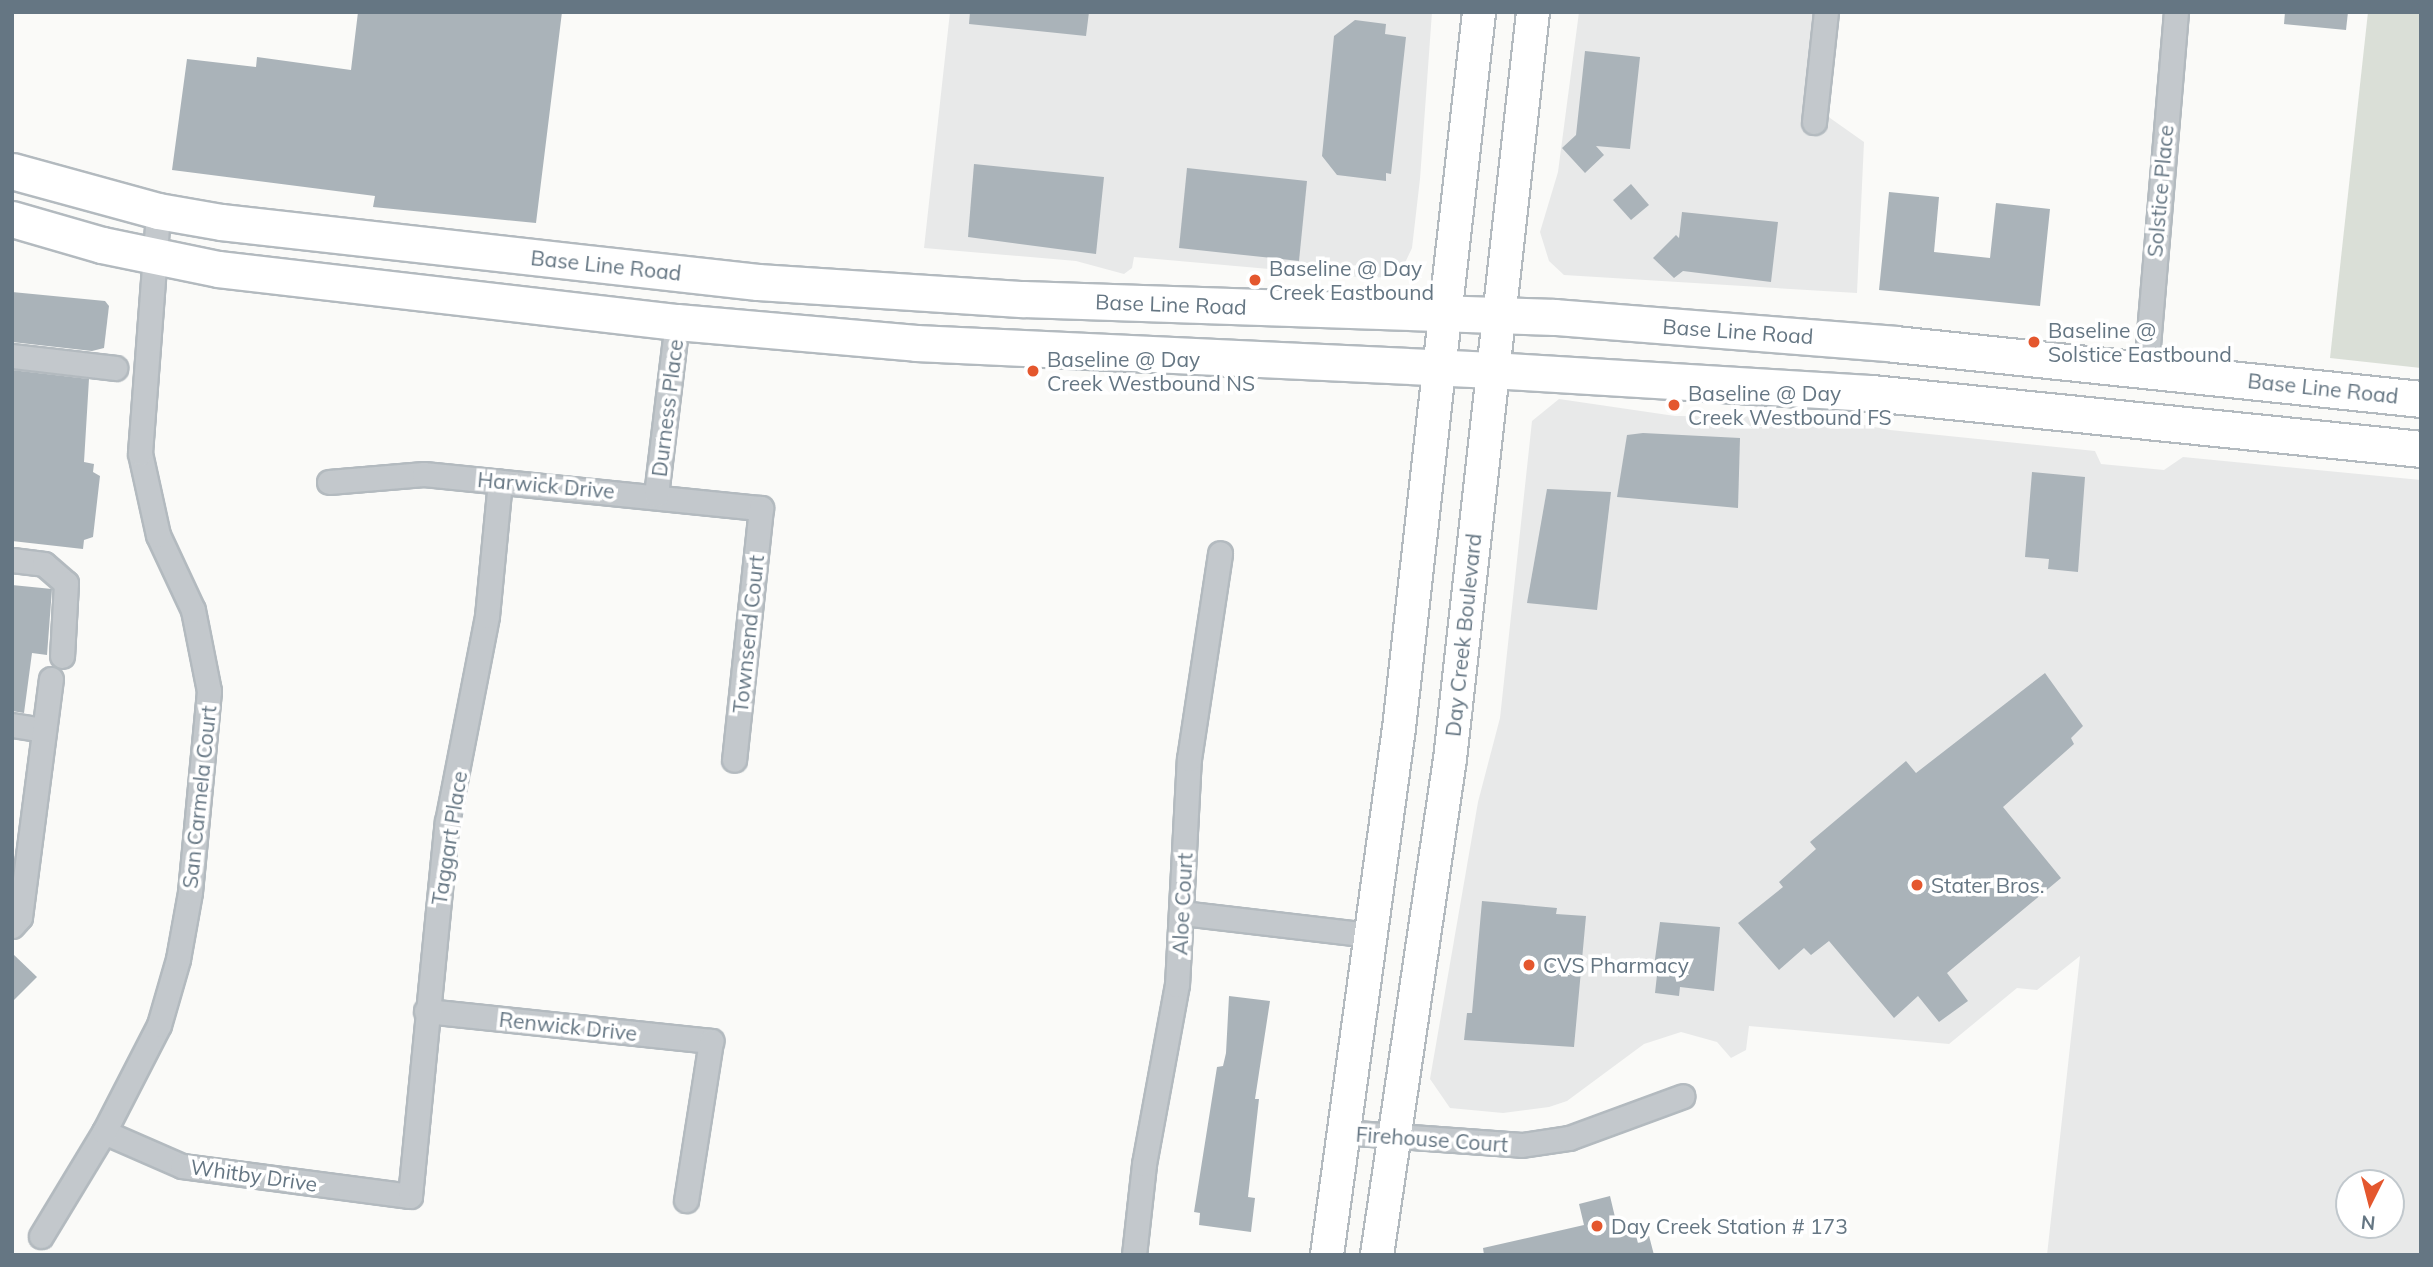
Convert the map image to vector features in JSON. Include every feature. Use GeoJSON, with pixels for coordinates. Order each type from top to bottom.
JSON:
{"type":"FeatureCollection","features":[{"type":"Feature","properties":{"kind":"main road"},"geometry":{"type":"LineString","coordinates":[[1327,1255],[1399,729],[1479,12]]}},
{"type":"Feature","properties":{"kind":"main road","name":"Day Creek Boulevard"},"geometry":{"type":"LineString","coordinates":[[1377,1255],[1391,1137],[1450,759],[1533,12]]}},
{"type":"Feature","properties":{"kind":"main road","name":"Base Line Road"},"geometry":{"type":"LineString","coordinates":[[12,170],[158,211],[221,222],[758,282],[934,294],[1499,315],[1834,338],[2421,399]]}},
{"type":"Feature","properties":{"kind":"main road"},"geometry":{"type":"LineString","coordinates":[[12,219],[155,257],[355,288],[677,322],[916,343],[1492,370],[1872,393],[2421,449]]}},
{"type":"Feature","properties":{"kind":"main road"},"geometry":{"type":"LineString","coordinates":[[723,326],[789,307],[917,318],[934,294]]}},
{"type":"Feature","properties":{"kind":"street"},"geometry":{"type":"LineString","coordinates":[[1814,122],[1826,12]]}},
{"type":"Feature","properties":{"kind":"street","name":"Solstice Place"},"geometry":{"type":"LineString","coordinates":[[2146,369],[2176,12]]}},
{"type":"Feature","properties":{"kind":"street","name":"San Carmela Court"},"geometry":{"type":"LineString","coordinates":[[41,1236],[104,1132],[159,1025],[178,959],[207,737],[209,691],[202,647],[193,610],[158,535],[140,453],[158,211]]}},
{"type":"Feature","properties":{"kind":"street","name":"Durness Place"},"geometry":{"type":"LineString","coordinates":[[656,495],[677,322]]}},
{"type":"Feature","properties":{"kind":"street"},"geometry":{"type":"LineString","coordinates":[[12,356],[115,368]]}},
{"type":"Feature","properties":{"kind":"street","name":"Harwick Drive"},"geometry":{"type":"LineString","coordinates":[[329,482],[424,474],[656,495],[761,508]]}},
{"type":"Feature","properties":{"kind":"street","name":"Taggart Place"},"geometry":{"type":"LineString","coordinates":[[410,1196],[426,1011],[447,822],[487,616],[500,482]]}},
{"type":"Feature","properties":{"kind":"street","name":"Townsend Court"},"geometry":{"type":"LineString","coordinates":[[734,760],[761,508]]}},
{"type":"Feature","properties":{"kind":"street","name":"Aloe Court"},"geometry":{"type":"LineString","coordinates":[[1134,1255],[1144,1164],[1177,985],[1189,759],[1220,553]]}},
{"type":"Feature","properties":{"kind":"street"},"geometry":{"type":"LineString","coordinates":[[12,560],[44,564],[66,583],[62,656]]}},
{"type":"Feature","properties":{"kind":"street"},"geometry":{"type":"LineString","coordinates":[[12,926],[20,917],[51,679]]}},
{"type":"Feature","properties":{"kind":"street"},"geometry":{"type":"LineString","coordinates":[[12,725],[44,730]]}},
{"type":"Feature","properties":{"kind":"street"},"geometry":{"type":"LineString","coordinates":[[1182,913],[1370,935]]}},
{"type":"Feature","properties":{"kind":"street","name":"Renwick Drive"},"geometry":{"type":"LineString","coordinates":[[426,1011],[711,1041],[686,1200]]}},
{"type":"Feature","properties":{"kind":"street","name":"Firehouse Court"},"geometry":{"type":"LineString","coordinates":[[1342,1132],[1499,1146],[1550,1142],[1683,1096]]}},
{"type":"Feature","properties":{"kind":"street","name":"Whitby Drive"},"geometry":{"type":"LineString","coordinates":[[104,1132],[182,1166],[410,1196]]}},
{"type":"Feature","properties":{"kind":"shaded area"},"geometry":{"type":"Polygon","coordinates":[[[950,12],[1432,12],[1420,179],[1412,248],[1403,267],[1385,277],[1370,278],[1134,257],[1132,268],[1124,274],[1076,261],[924,248],[950,12]]]}},
{"type":"Feature","properties":{"kind":"shaded area"},"geometry":{"type":"Polygon","coordinates":[[[1579,12],[1834,12],[1824,107],[1830,118],[1864,142],[1857,293],[1564,275],[1549,261],[1540,232],[1558,172],[1579,12]]]}},
{"type":"Feature","properties":{"kind":"shaded area"},"geometry":{"type":"Polygon","coordinates":[[[2368,12],[2421,12],[2421,368],[2330,358],[2368,12]]]}},
{"type":"Feature","properties":{"kind":"shaded area"},"geometry":{"type":"Polygon","coordinates":[[[1559,399],[1675,416],[1822,417],[1890,430],[2095,451],[2101,464],[2164,470],[2183,457],[2421,480],[2421,1255],[2047,1255],[2080,956],[2037,990],[2017,988],[1949,1044],[1749,1026],[1746,1050],[1731,1058],[1717,1042],[1681,1032],[1644,1044],[1567,1101],[1549,1107],[1503,1113],[1450,1108],[1430,1079],[1478,802],[1500,718],[1532,421],[1559,399]]]}},
{"type":"Feature","properties":{"kind":"building"},"geometry":{"type":"Polygon","coordinates":[[[358,12],[562,12],[536,223],[373,207],[375,196],[172,170],[187,59],[256,67],[257,57],[351,70],[358,12]]]}},
{"type":"Feature","properties":{"kind":"building"},"geometry":{"type":"Polygon","coordinates":[[[970,12],[1089,12],[1086,36],[969,24],[970,12]]]}},
{"type":"Feature","properties":{"kind":"building"},"geometry":{"type":"Polygon","coordinates":[[[2285,12],[2348,12],[2346,30],[2284,24],[2285,12]]]}},
{"type":"Feature","properties":{"kind":"building"},"geometry":{"type":"Polygon","coordinates":[[[1355,20],[1386,24],[1385,34],[1406,37],[1391,174],[1386,173],[1386,181],[1337,175],[1322,156],[1334,36],[1355,20]]]}},
{"type":"Feature","properties":{"kind":"building"},"geometry":{"type":"Polygon","coordinates":[[[1585,51],[1640,57],[1630,149],[1596,146],[1604,155],[1585,173],[1562,148],[1576,135],[1585,51]]]}},
{"type":"Feature","properties":{"kind":"building"},"geometry":{"type":"Polygon","coordinates":[[[974,164],[1104,177],[1096,254],[968,237],[974,164]]]}},
{"type":"Feature","properties":{"kind":"building"},"geometry":{"type":"Polygon","coordinates":[[[1187,168],[1307,181],[1299,261],[1179,248],[1187,168]]]}},
{"type":"Feature","properties":{"kind":"building"},"geometry":{"type":"Polygon","coordinates":[[[1631,184],[1649,205],[1631,220],[1613,200],[1631,184]]]}},
{"type":"Feature","properties":{"kind":"building"},"geometry":{"type":"Polygon","coordinates":[[[1889,192],[1939,197],[1934,252],[1990,258],[1996,203],[2050,209],[2040,306],[1879,290],[1889,192]]]}},
{"type":"Feature","properties":{"kind":"building"},"geometry":{"type":"Polygon","coordinates":[[[1682,212],[1778,222],[1771,282],[1683,271],[1674,278],[1653,258],[1676,235],[1679,238],[1682,212]]]}},
{"type":"Feature","properties":{"kind":"building"},"geometry":{"type":"Polygon","coordinates":[[[12,292],[105,301],[109,306],[104,348],[92,351],[12,342],[12,292]]]}},
{"type":"Feature","properties":{"kind":"building"},"geometry":{"type":"Polygon","coordinates":[[[12,370],[89,379],[84,462],[94,464],[93,472],[100,476],[93,537],[84,540],[83,549],[12,541],[12,370]]]}},
{"type":"Feature","properties":{"kind":"building"},"geometry":{"type":"Polygon","coordinates":[[[1643,433],[1740,438],[1738,508],[1617,497],[1627,435],[1643,433]]]}},
{"type":"Feature","properties":{"kind":"building"},"geometry":{"type":"Polygon","coordinates":[[[2032,472],[2085,477],[2078,572],[2048,569],[2049,559],[2025,557],[2032,472]]]}},
{"type":"Feature","properties":{"kind":"building"},"geometry":{"type":"Polygon","coordinates":[[[1547,489],[1611,492],[1597,610],[1527,603],[1547,489]]]}},
{"type":"Feature","properties":{"kind":"building"},"geometry":{"type":"Polygon","coordinates":[[[12,585],[52,589],[47,655],[32,653],[24,713],[12,711],[12,585]]]}},
{"type":"Feature","properties":{"kind":"building","name":"Stater Bros."},"geometry":{"type":"Polygon","coordinates":[[[2045,673],[2083,726],[2071,738],[2074,744],[2003,807],[2061,878],[1947,973],[1968,1001],[1939,1022],[1918,996],[1894,1018],[1829,941],[1811,955],[1804,948],[1779,970],[1738,923],[1783,887],[1779,882],[1816,849],[1810,842],[1906,761],[1916,773],[2045,673]]]}},
{"type":"Feature","properties":{"kind":"building","name":"CVS Pharmacy"},"geometry":{"type":"Polygon","coordinates":[[[1482,901],[1557,908],[1556,914],[1586,916],[1574,1047],[1464,1040],[1467,1013],[1472,1013],[1482,901]]]}},
{"type":"Feature","properties":{"kind":"building"},"geometry":{"type":"Polygon","coordinates":[[[1660,922],[1720,927],[1714,991],[1680,987],[1679,996],[1655,993],[1657,975],[1653,974],[1660,922]]]}},
{"type":"Feature","properties":{"kind":"building"},"geometry":{"type":"Polygon","coordinates":[[[12,953],[37,977],[12,1002],[12,953]]]}},
{"type":"Feature","properties":{"kind":"building"},"geometry":{"type":"Polygon","coordinates":[[[1229,996],[1270,1001],[1255,1099],[1259,1099],[1248,1197],[1255,1198],[1251,1232],[1199,1225],[1200,1213],[1194,1212],[1217,1067],[1223,1066],[1226,1053],[1229,996]]]}},
{"type":"Feature","properties":{"kind":"building","name":"Day Creek Station # 173"},"geometry":{"type":"Polygon","coordinates":[[[1610,1196],[1619,1234],[1647,1228],[1654,1255],[1484,1255],[1483,1248],[1584,1225],[1579,1204],[1610,1196]]]}},
{"type":"Feature","properties":{"kind":"place","name":"Baseline @ Day Creek Eastbound"},"geometry":{"type":"Point","coordinates":[1255,280]}},
{"type":"Feature","properties":{"kind":"place","name":"Baseline @ Solstice Eastbound"},"geometry":{"type":"Point","coordinates":[2034,342]}},
{"type":"Feature","properties":{"kind":"place","name":"Baseline @ Day Creek Westbound NS"},"geometry":{"type":"Point","coordinates":[1033,371]}},
{"type":"Feature","properties":{"kind":"place","name":"Baseline @ Day Creek Westbound FS"},"geometry":{"type":"Point","coordinates":[1674,405]}},
{"type":"Feature","properties":{"kind":"place","name":"Stater Bros."},"geometry":{"type":"Point","coordinates":[1917,885]}},
{"type":"Feature","properties":{"kind":"place","name":"CVS Pharmacy"},"geometry":{"type":"Point","coordinates":[1529,965]}},
{"type":"Feature","properties":{"kind":"place","name":"Day Creek Station # 173"},"geometry":{"type":"Point","coordinates":[1597,1226]}}]}
